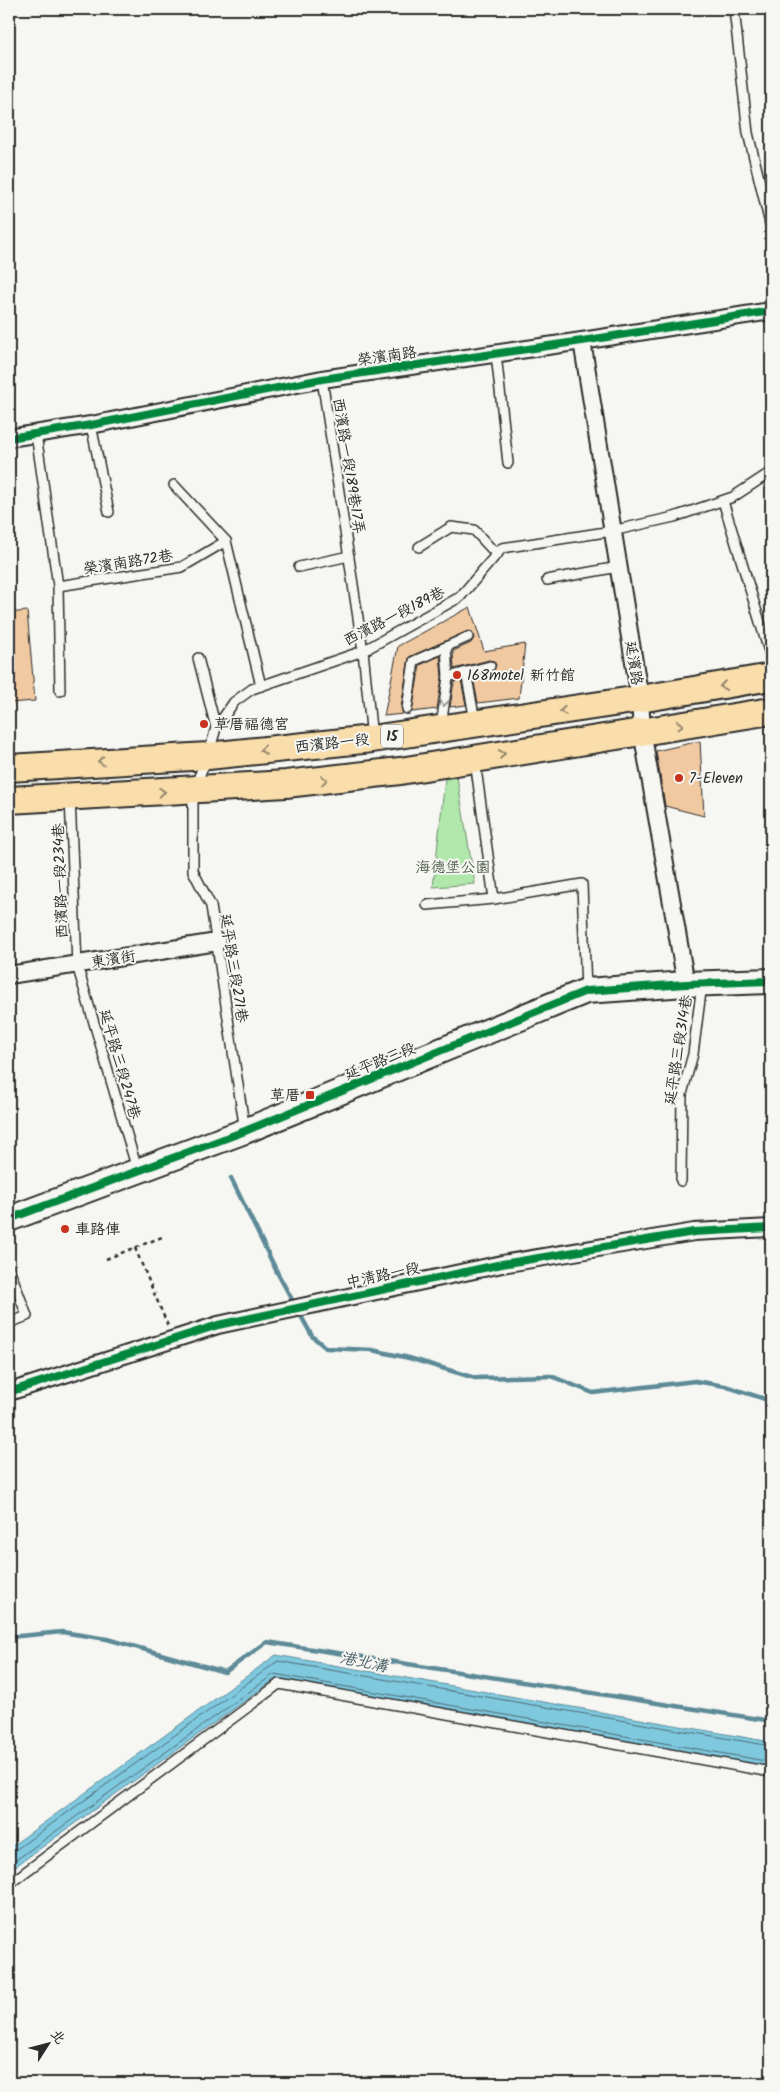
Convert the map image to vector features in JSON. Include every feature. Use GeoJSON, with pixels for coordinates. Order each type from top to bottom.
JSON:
{"type":"FeatureCollection","features":[{"type":"Feature","properties":{"kind":"main road","name":"西濱路一段"},"geometry":{"type":"LineString","coordinates":[[9,768],[208,756],[372,739],[640,699],[771,677]]}},
{"type":"Feature","properties":{"kind":"main road"},"geometry":{"type":"LineString","coordinates":[[9,800],[286,784],[400,771],[771,711]]}},
{"type":"Feature","properties":{"kind":"street","name":"榮濱南路"},"geometry":{"type":"LineString","coordinates":[[9,438],[91,425],[322,379],[771,311]]}},
{"type":"Feature","properties":{"kind":"street","name":"延濱路"},"geometry":{"type":"LineString","coordinates":[[582,341],[640,699],[642,731],[694,984]]}},
{"type":"Feature","properties":{"kind":"street","name":"東濱街"},"geometry":{"type":"LineString","coordinates":[[9,975],[217,942]]}},
{"type":"Feature","properties":{"kind":"street","name":"延平路三段"},"geometry":{"type":"LineString","coordinates":[[9,1219],[245,1131],[586,991],[771,981]]}},
{"type":"Feature","properties":{"kind":"street","name":"中清路一段"},"geometry":{"type":"LineString","coordinates":[[9,1392],[218,1324],[531,1259],[694,1232],[771,1228]]}},
{"type":"Feature","properties":{"kind":"lane"},"geometry":{"type":"LineString","coordinates":[[734,9],[748,133],[771,228]]}},
{"type":"Feature","properties":{"kind":"lane"},"geometry":{"type":"LineString","coordinates":[[496,354],[508,464]]}},
{"type":"Feature","properties":{"kind":"lane","name":"西濱路一段189巷17弄"},"geometry":{"type":"LineString","coordinates":[[322,379],[363,651],[372,739]]}},
{"type":"Feature","properties":{"kind":"lane"},"geometry":{"type":"LineString","coordinates":[[91,425],[109,512]]}},
{"type":"Feature","properties":{"kind":"lane"},"geometry":{"type":"LineString","coordinates":[[36,434],[58,586],[60,691]]}},
{"type":"Feature","properties":{"kind":"lane","name":"西濱路一段189巷"},"geometry":{"type":"LineString","coordinates":[[208,756],[216,728],[234,702],[252,689],[363,651],[460,597],[502,548],[612,531],[674,518],[733,497],[771,472]]}},
{"type":"Feature","properties":{"kind":"lane"},"geometry":{"type":"LineString","coordinates":[[174,485],[226,541],[261,686]]}},
{"type":"Feature","properties":{"kind":"lane"},"geometry":{"type":"LineString","coordinates":[[723,500],[771,658]]}},
{"type":"Feature","properties":{"kind":"lane"},"geometry":{"type":"LineString","coordinates":[[419,547],[451,527],[474,530],[497,555]]}},
{"type":"Feature","properties":{"kind":"lane","name":"榮濱南路72巷"},"geometry":{"type":"LineString","coordinates":[[58,586],[182,567],[226,541]]}},
{"type":"Feature","properties":{"kind":"lane","name":"西濱路一段189巷17弄"},"geometry":{"type":"LineString","coordinates":[[299,567],[349,556]]}},
{"type":"Feature","properties":{"kind":"lane"},"geometry":{"type":"LineString","coordinates":[[547,580],[618,567]]}},
{"type":"Feature","properties":{"kind":"lane"},"geometry":{"type":"LineString","coordinates":[[407,709],[414,661],[468,637]]}},
{"type":"Feature","properties":{"kind":"lane"},"geometry":{"type":"LineString","coordinates":[[441,729],[448,677],[446,648]]}},
{"type":"Feature","properties":{"kind":"lane"},"geometry":{"type":"LineString","coordinates":[[198,658],[216,728]]}},
{"type":"Feature","properties":{"kind":"lane"},"geometry":{"type":"LineString","coordinates":[[448,677],[490,666]]}},
{"type":"Feature","properties":{"kind":"lane"},"geometry":{"type":"LineString","coordinates":[[466,672],[476,724]]}},
{"type":"Feature","properties":{"kind":"lane","name":"延平路三段271巷"},"geometry":{"type":"LineString","coordinates":[[208,756],[193,790],[192,871],[211,906],[245,1131]]}},
{"type":"Feature","properties":{"kind":"lane"},"geometry":{"type":"LineString","coordinates":[[474,759],[494,899]]}},
{"type":"Feature","properties":{"kind":"lane","name":"西濱路一段234巷"},"geometry":{"type":"LineString","coordinates":[[70,796],[77,965]]}},
{"type":"Feature","properties":{"kind":"lane"},"geometry":{"type":"LineString","coordinates":[[427,905],[494,899],[582,884],[586,991]]}},
{"type":"Feature","properties":{"kind":"lane","name":"延平路三段247巷"},"geometry":{"type":"LineString","coordinates":[[77,965],[137,1171]]}},
{"type":"Feature","properties":{"kind":"lane","name":"延平路三段314巷"},"geometry":{"type":"LineString","coordinates":[[681,1181],[682,1094],[693,1054],[694,984]]}},
{"type":"Feature","properties":{"kind":"lane"},"geometry":{"type":"LineString","coordinates":[[9,1268],[27,1316],[9,1323]]}},
{"type":"Feature","properties":{"kind":"lane"},"geometry":{"type":"LineString","coordinates":[[9,1884],[279,1684],[771,1772]]}},
{"type":"Feature","properties":{"kind":"path"},"geometry":{"type":"LineString","coordinates":[[106,1260],[162,1237]]}},
{"type":"Feature","properties":{"kind":"path"},"geometry":{"type":"LineString","coordinates":[[135,1248],[174,1339]]}},
{"type":"Feature","properties":{"kind":"green space","name":"海德堡公園"},"geometry":{"type":"Polygon","coordinates":[[[457,777],[475,884],[433,887],[445,779],[457,777]]]}},
{"type":"Feature","properties":{"kind":"water","name":"港北溝"},"geometry":{"type":"Polygon","coordinates":[[[276,1655],[771,1742],[771,1767],[275,1679],[9,1871],[9,1848],[276,1655]]]}},
{"type":"Feature","properties":{"kind":"building"},"geometry":{"type":"Polygon","coordinates":[[[470,607],[484,651],[525,644],[519,698],[478,703],[473,677],[492,672],[496,665],[494,661],[489,660],[454,669],[453,651],[471,643],[474,638],[472,632],[468,631],[409,657],[401,708],[403,714],[384,716],[398,646],[470,607]]]}},
{"type":"Feature","properties":{"kind":"building"},"geometry":{"type":"Polygon","coordinates":[[[27,611],[35,701],[9,703],[9,613],[27,611]]]}},
{"type":"Feature","properties":{"kind":"building"},"geometry":{"type":"Polygon","coordinates":[[[440,656],[442,677],[437,709],[412,712],[420,665],[440,656]]]}},
{"type":"Feature","properties":{"kind":"building"},"geometry":{"type":"Polygon","coordinates":[[[461,680],[466,705],[450,707],[454,682],[461,680]]]}},
{"type":"Feature","properties":{"kind":"building","name":"7-Eleven"},"geometry":{"type":"Polygon","coordinates":[[[700,741],[704,816],[665,806],[656,751],[700,741]]]}},
{"type":"Feature","properties":{"kind":"waterway"},"geometry":{"type":"LineString","coordinates":[[231,1178],[278,1274],[312,1336],[326,1348],[372,1350],[409,1358],[475,1378],[551,1376],[593,1393],[695,1381],[725,1386],[771,1401]]}},
{"type":"Feature","properties":{"kind":"waterway"},"geometry":{"type":"LineString","coordinates":[[9,1637],[62,1632],[107,1639],[225,1672],[267,1642],[771,1721]]}},
{"type":"Feature","properties":{"kind":"cycle path"},"geometry":{"type":"LineString","coordinates":[[9,438],[91,425],[322,379],[771,311]]}},
{"type":"Feature","properties":{"kind":"cycle path"},"geometry":{"type":"LineString","coordinates":[[9,1219],[245,1131],[586,991],[686,984],[771,981]]}},
{"type":"Feature","properties":{"kind":"cycle path"},"geometry":{"type":"LineString","coordinates":[[9,1392],[218,1325],[502,1264],[694,1232],[771,1228]]}},
{"type":"Feature","properties":{"kind":"place","name":"168motel 新竹館"},"geometry":{"type":"Point","coordinates":[457,675]}},
{"type":"Feature","properties":{"kind":"place","name":"草厝福德宮"},"geometry":{"type":"Point","coordinates":[204,724]}},
{"type":"Feature","properties":{"kind":"place","name":"7-Eleven"},"geometry":{"type":"Point","coordinates":[679,778]}},
{"type":"Feature","properties":{"kind":"place","name":"草厝"},"geometry":{"type":"Point","coordinates":[310,1095]}},
{"type":"Feature","properties":{"kind":"place","name":"車路俥"},"geometry":{"type":"Point","coordinates":[65,1229]}}]}
